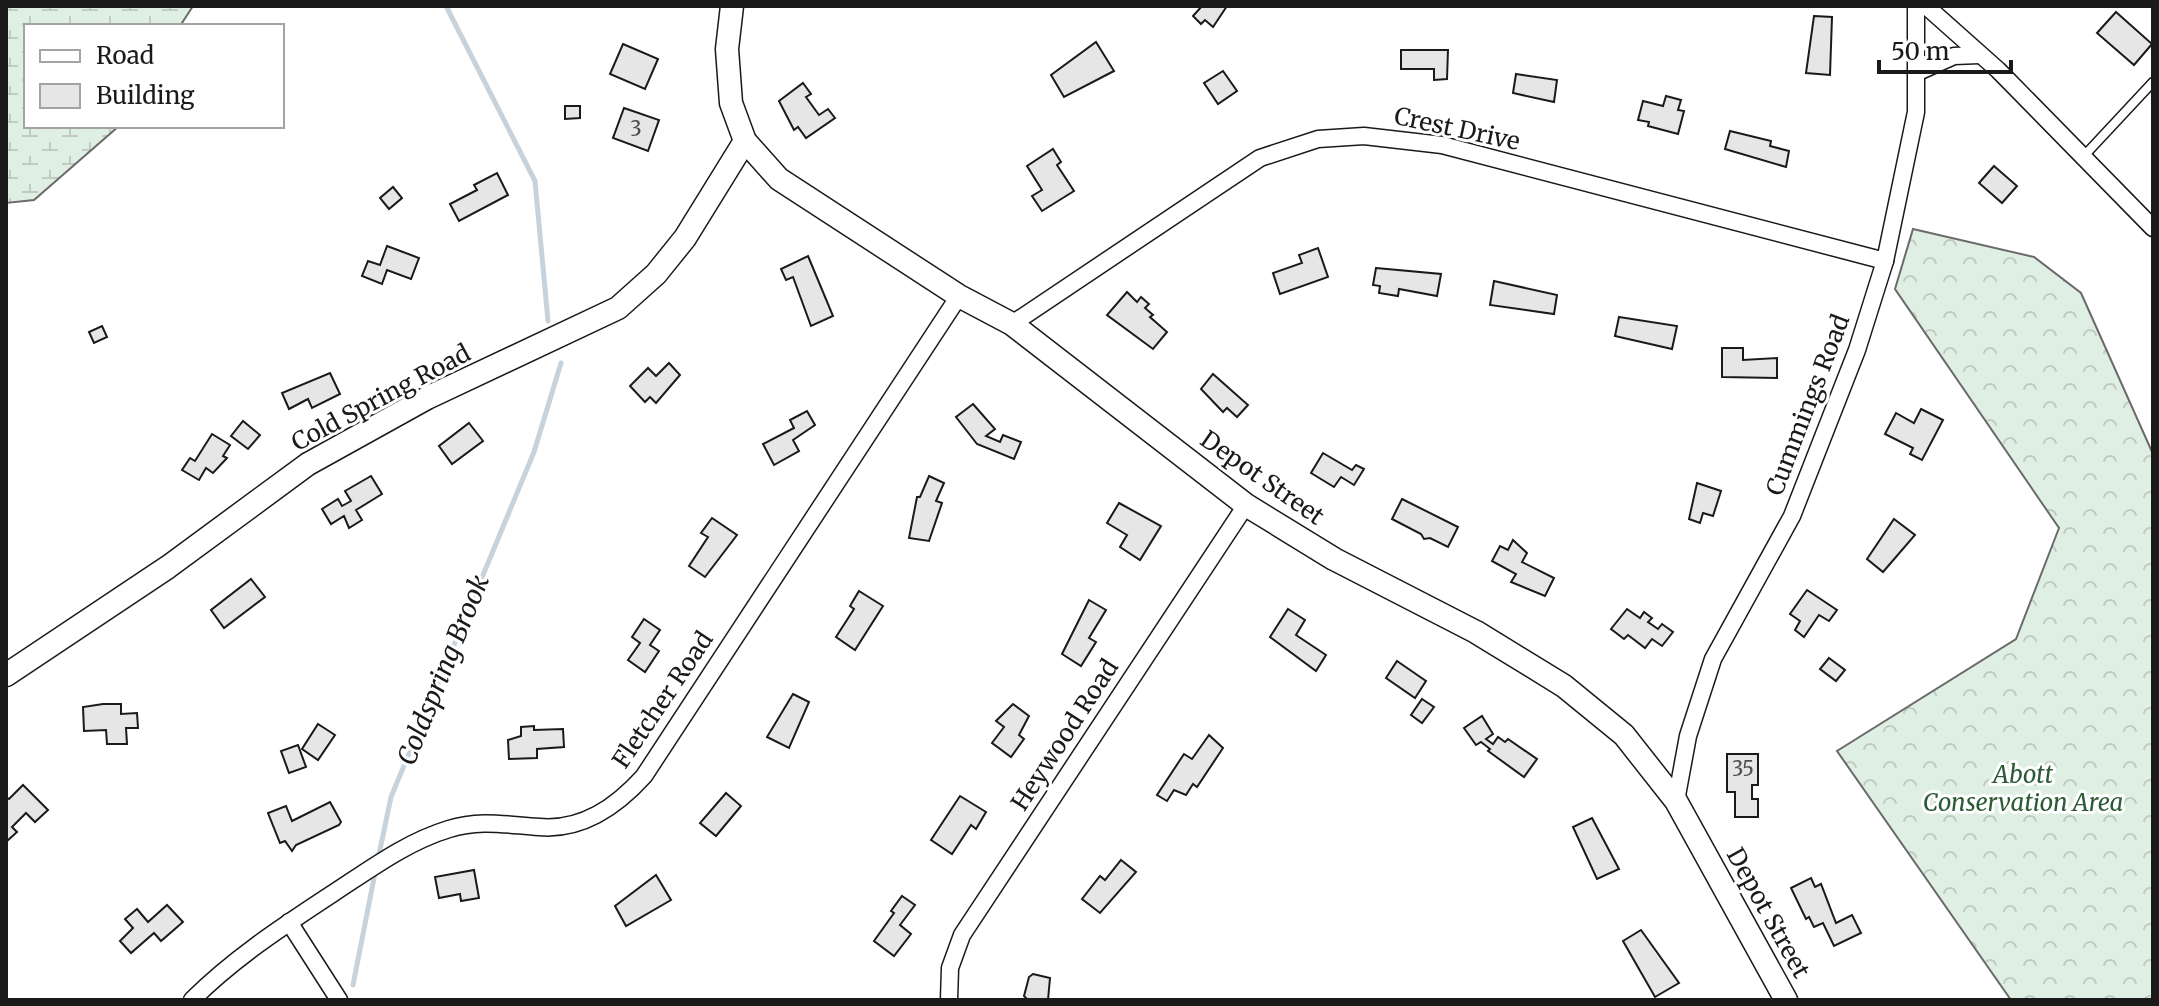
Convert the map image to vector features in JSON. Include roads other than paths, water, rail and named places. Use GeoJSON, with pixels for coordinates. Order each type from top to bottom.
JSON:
{"type":"FeatureCollection","features":[{"type":"Feature","properties":{"kind":"main road","name":"Depot Street"},"geometry":{"type":"LineString","coordinates":[[732,6],[727,49],[731,103],[745,141],[779,179],[959,296],[1012,324],[1246,505],[1334,559],[1476,632],[1564,686],[1624,735],[1676,801],[1786,1000]]}},
{"type":"Feature","properties":{"kind":"main road","name":"Cold Spring Road"},"geometry":{"type":"LineString","coordinates":[[6,675],[168,567],[308,464],[392,415],[618,308],[656,274],[685,238],[745,141]]}},
{"type":"Feature","properties":{"kind":"street","name":"Cummings Road"},"geometry":{"type":"LineString","coordinates":[[1676,801],[1688,736],[1713,659],[1792,516],[1857,350],[1885,261],[1916,112],[1916,6]]}},
{"type":"Feature","properties":{"kind":"street"},"geometry":{"type":"LineString","coordinates":[[1926,6],[2153,228]]}},
{"type":"Feature","properties":{"kind":"street"},"geometry":{"type":"LineString","coordinates":[[1918,72],[1954,56],[1979,55]]}},
{"type":"Feature","properties":{"kind":"street","name":"Crest Drive"},"geometry":{"type":"LineString","coordinates":[[1012,324],[1260,158],[1318,139],[1364,136],[1442,145],[1885,261]]}},
{"type":"Feature","properties":{"kind":"street","name":"Fletcher Road"},"geometry":{"type":"LineString","coordinates":[[192,1000],[228,963],[394,853],[446,829],[488,822],[540,828],[571,826],[594,817],[625,797],[644,776],[959,296]]}},
{"type":"Feature","properties":{"kind":"street","name":"Heywood Road"},"geometry":{"type":"LineString","coordinates":[[949,1000],[950,968],[962,935],[1246,505]]}},
{"type":"Feature","properties":{"kind":"street"},"geometry":{"type":"LineString","coordinates":[[289,922],[339,1000]]}},
{"type":"Feature","properties":{"kind":"lane"},"geometry":{"type":"LineString","coordinates":[[2082,157],[2153,82]]}},
{"type":"Feature","properties":{"kind":"waterway","name":"Coldspring Brook"},"geometry":{"type":"LineString","coordinates":[[446,6],[535,181],[548,321]]}},
{"type":"Feature","properties":{"kind":"waterway","name":"Coldspring Brook"},"geometry":{"type":"LineString","coordinates":[[378,859],[391,797],[534,452],[561,363]]}},
{"type":"Feature","properties":{"kind":"waterway","name":"Coldspring Brook"},"geometry":{"type":"LineString","coordinates":[[353,985],[376,868]]}},
{"type":"Feature","properties":{"kind":"park label","name":"Abott Conservation Area"},"geometry":{"type":"Point","coordinates":[2023,789]}}]}
